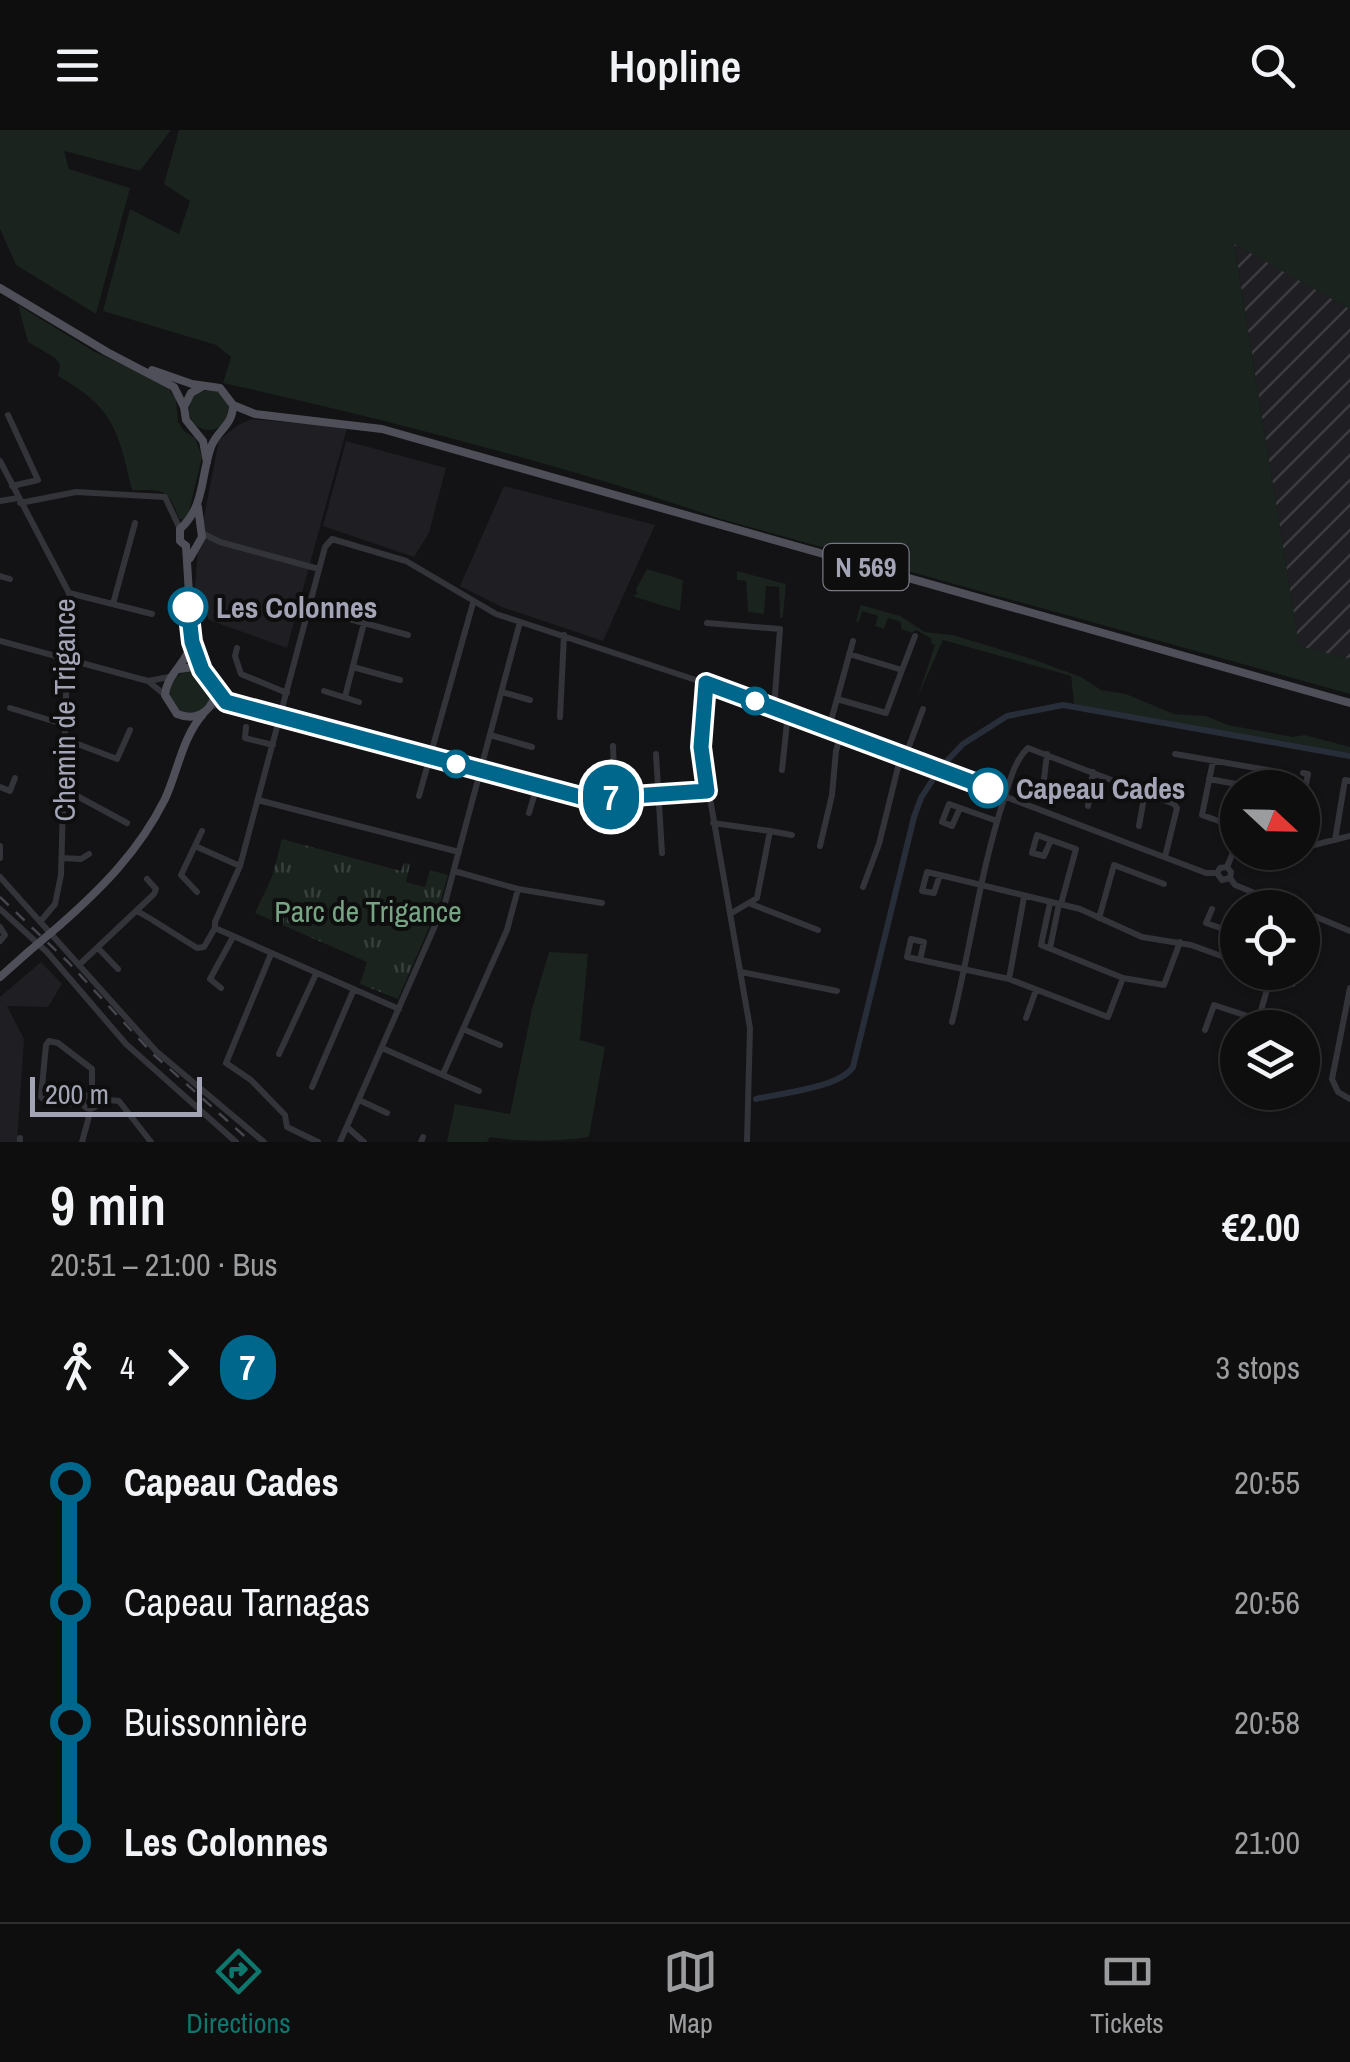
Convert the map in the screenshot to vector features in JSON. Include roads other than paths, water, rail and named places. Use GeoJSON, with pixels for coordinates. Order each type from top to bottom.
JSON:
{"type":"FeatureCollection","features":[{"type":"Feature","properties":{"kind":"main road"},"geometry":{"type":"LineString","coordinates":[[0,288],[174,387],[186,420],[203,441],[207,462]]}},
{"type":"Feature","properties":{"kind":"main road","name":"N 569"},"geometry":{"type":"LineString","coordinates":[[138,367],[220,388],[234,405],[255,414],[382,429],[1350,703]]}},
{"type":"Feature","properties":{"kind":"main road"},"geometry":{"type":"LineString","coordinates":[[184,407],[191,393],[204,385]]}},
{"type":"Feature","properties":{"kind":"main road"},"geometry":{"type":"LineString","coordinates":[[230,423],[234,405]]}},
{"type":"Feature","properties":{"kind":"main road","name":"N 569"},"geometry":{"type":"LineString","coordinates":[[222,431],[230,423],[255,414]]}},
{"type":"Feature","properties":{"kind":"main road"},"geometry":{"type":"LineString","coordinates":[[195,430],[208,435],[222,431]]}},
{"type":"Feature","properties":{"kind":"main road"},"geometry":{"type":"LineString","coordinates":[[202,670],[192,642],[186,567],[212,442],[222,431]]}},
{"type":"Feature","properties":{"kind":"main road"},"geometry":{"type":"LineString","coordinates":[[180,530],[195,536],[180,541],[180,530]]}},
{"type":"Feature","properties":{"kind":"main road"},"geometry":{"type":"LineString","coordinates":[[186,740],[177,714],[164,695],[169,677],[179,669],[192,642]]}},
{"type":"Feature","properties":{"kind":"main road"},"geometry":{"type":"LineString","coordinates":[[0,978],[109,881],[138,846],[167,794],[186,740],[215,690],[211,678],[202,670],[179,669]]}},
{"type":"Feature","properties":{"kind":"main road"},"geometry":{"type":"LineString","coordinates":[[177,714],[190,717],[206,710]]}},
{"type":"Feature","properties":{"kind":"street"},"geometry":{"type":"LineString","coordinates":[[8,415],[38,480],[12,486]]}},
{"type":"Feature","properties":{"kind":"street","name":"Chemin de Trigance"},"geometry":{"type":"LineString","coordinates":[[0,461],[69,593],[62,858],[56,904],[40,922]]}},
{"type":"Feature","properties":{"kind":"street"},"geometry":{"type":"LineString","coordinates":[[0,501],[76,492],[165,497],[180,530]]}},
{"type":"Feature","properties":{"kind":"street"},"geometry":{"type":"LineString","coordinates":[[113,604],[136,524]]}},
{"type":"Feature","properties":{"kind":"street"},"geometry":{"type":"LineString","coordinates":[[195,536],[320,569]]}},
{"type":"Feature","properties":{"kind":"street"},"geometry":{"type":"LineString","coordinates":[[137,911],[200,949],[216,928],[215,922],[240,866],[328,542],[339,540],[406,561],[472,602],[520,622],[706,683],[1206,874],[1217,873]]}},
{"type":"Feature","properties":{"kind":"street"},"geometry":{"type":"LineString","coordinates":[[0,576],[10,579]]}},
{"type":"Feature","properties":{"kind":"street"},"geometry":{"type":"LineString","coordinates":[[69,593],[152,614]]}},
{"type":"Feature","properties":{"kind":"street"},"geometry":{"type":"LineString","coordinates":[[419,796],[472,602]]}},
{"type":"Feature","properties":{"kind":"street"},"geometry":{"type":"LineString","coordinates":[[309,608],[408,635]]}},
{"type":"Feature","properties":{"kind":"street"},"geometry":{"type":"LineString","coordinates":[[340,1142],[445,904],[520,622]]}},
{"type":"Feature","properties":{"kind":"street"},"geometry":{"type":"LineString","coordinates":[[345,697],[364,623]]}},
{"type":"Feature","properties":{"kind":"street"},"geometry":{"type":"LineString","coordinates":[[707,623],[780,630],[774,708]]}},
{"type":"Feature","properties":{"kind":"street"},"geometry":{"type":"LineString","coordinates":[[560,718],[564,635]]}},
{"type":"Feature","properties":{"kind":"street"},"geometry":{"type":"LineString","coordinates":[[837,699],[886,712],[915,636]]}},
{"type":"Feature","properties":{"kind":"street"},"geometry":{"type":"LineString","coordinates":[[0,641],[148,681],[164,695]]}},
{"type":"Feature","properties":{"kind":"street"},"geometry":{"type":"LineString","coordinates":[[828,728],[852,641]]}},
{"type":"Feature","properties":{"kind":"street"},"geometry":{"type":"LineString","coordinates":[[237,648],[234,656],[241,674],[287,693]]}},
{"type":"Feature","properties":{"kind":"street"},"geometry":{"type":"LineString","coordinates":[[849,654],[902,670]]}},
{"type":"Feature","properties":{"kind":"street"},"geometry":{"type":"LineString","coordinates":[[353,667],[400,680]]}},
{"type":"Feature","properties":{"kind":"street"},"geometry":{"type":"LineString","coordinates":[[148,681],[169,677]]}},
{"type":"Feature","properties":{"kind":"street"},"geometry":{"type":"LineString","coordinates":[[706,683],[701,747],[750,1028],[747,1142]]}},
{"type":"Feature","properties":{"kind":"street"},"geometry":{"type":"LineString","coordinates":[[215,690],[226,702],[588,799],[707,791]]}},
{"type":"Feature","properties":{"kind":"street"},"geometry":{"type":"LineString","coordinates":[[324,691],[360,702]]}},
{"type":"Feature","properties":{"kind":"street"},"geometry":{"type":"LineString","coordinates":[[502,692],[530,700]]}},
{"type":"Feature","properties":{"kind":"street"},"geometry":{"type":"LineString","coordinates":[[206,710],[226,702]]}},
{"type":"Feature","properties":{"kind":"street"},"geometry":{"type":"LineString","coordinates":[[10,708],[67,725]]}},
{"type":"Feature","properties":{"kind":"street"},"geometry":{"type":"LineString","coordinates":[[863,887],[879,844],[890,791],[923,708]]}},
{"type":"Feature","properties":{"kind":"street"},"geometry":{"type":"LineString","coordinates":[[782,770],[788,713]]}},
{"type":"Feature","properties":{"kind":"street"},"geometry":{"type":"LineString","coordinates":[[246,727],[245,738],[273,745]]}},
{"type":"Feature","properties":{"kind":"street"},"geometry":{"type":"LineString","coordinates":[[67,740],[117,758],[130,730]]}},
{"type":"Feature","properties":{"kind":"street"},"geometry":{"type":"LineString","coordinates":[[820,846],[841,733]]}},
{"type":"Feature","properties":{"kind":"street"},"geometry":{"type":"LineString","coordinates":[[490,735],[532,747]]}},
{"type":"Feature","properties":{"kind":"street"},"geometry":{"type":"LineString","coordinates":[[613,746],[615,797]]}},
{"type":"Feature","properties":{"kind":"street"},"geometry":{"type":"LineString","coordinates":[[952,1022],[996,820],[1021,754],[1028,748],[1174,804],[1177,808],[1165,857]]}},
{"type":"Feature","properties":{"kind":"street"},"geometry":{"type":"LineString","coordinates":[[656,754],[662,853]]}},
{"type":"Feature","properties":{"kind":"street"},"geometry":{"type":"LineString","coordinates":[[1043,788],[1047,754]]}},
{"type":"Feature","properties":{"kind":"street"},"geometry":{"type":"LineString","coordinates":[[1175,754],[1267,770]]}},
{"type":"Feature","properties":{"kind":"street"},"geometry":{"type":"LineString","coordinates":[[1212,760],[1202,815],[1220,822]]}},
{"type":"Feature","properties":{"kind":"street"},"geometry":{"type":"LineString","coordinates":[[1088,806],[1093,772]]}},
{"type":"Feature","properties":{"kind":"street"},"geometry":{"type":"LineString","coordinates":[[0,788],[10,790],[15,778]]}},
{"type":"Feature","properties":{"kind":"street"},"geometry":{"type":"LineString","coordinates":[[1209,780],[1220,782]]}},
{"type":"Feature","properties":{"kind":"street"},"geometry":{"type":"LineString","coordinates":[[1335,840],[1346,780],[1350,780]]}},
{"type":"Feature","properties":{"kind":"street"},"geometry":{"type":"LineString","coordinates":[[529,813],[536,786]]}},
{"type":"Feature","properties":{"kind":"street"},"geometry":{"type":"LineString","coordinates":[[66,790],[127,823]]}},
{"type":"Feature","properties":{"kind":"street"},"geometry":{"type":"LineString","coordinates":[[1138,826],[1145,792]]}},
{"type":"Feature","properties":{"kind":"street"},"geometry":{"type":"LineString","coordinates":[[258,800],[458,852]]}},
{"type":"Feature","properties":{"kind":"street"},"geometry":{"type":"LineString","coordinates":[[960,808],[996,820]]}},
{"type":"Feature","properties":{"kind":"street"},"geometry":{"type":"LineString","coordinates":[[713,823],[792,835]]}},
{"type":"Feature","properties":{"kind":"street"},"geometry":{"type":"LineString","coordinates":[[197,892],[181,875],[202,831]]}},
{"type":"Feature","properties":{"kind":"street"},"geometry":{"type":"LineString","coordinates":[[730,914],[758,898],[770,831]]}},
{"type":"Feature","properties":{"kind":"street"},"geometry":{"type":"LineString","coordinates":[[1320,844],[1350,836]]}},
{"type":"Feature","properties":{"kind":"street"},"geometry":{"type":"LineString","coordinates":[[1051,840],[1076,849],[1056,904],[1050,948],[1123,978],[1164,985],[1180,942]]}},
{"type":"Feature","properties":{"kind":"street"},"geometry":{"type":"LineString","coordinates":[[0,846],[0,858]]}},
{"type":"Feature","properties":{"kind":"street"},"geometry":{"type":"LineString","coordinates":[[195,846],[240,866]]}},
{"type":"Feature","properties":{"kind":"street"},"geometry":{"type":"LineString","coordinates":[[62,858],[81,859],[88,854]]}},
{"type":"Feature","properties":{"kind":"street"},"geometry":{"type":"LineString","coordinates":[[1099,918],[1114,866],[1164,884]]}},
{"type":"Feature","properties":{"kind":"street"},"geometry":{"type":"LineString","coordinates":[[1217,873],[1220,868]]}},
{"type":"Feature","properties":{"kind":"street"},"geometry":{"type":"LineString","coordinates":[[1230,870],[1230,878]]}},
{"type":"Feature","properties":{"kind":"street"},"geometry":{"type":"LineString","coordinates":[[454,871],[518,888],[602,903]]}},
{"type":"Feature","properties":{"kind":"street"},"geometry":{"type":"LineString","coordinates":[[1217,873],[1222,880],[1230,878]]}},
{"type":"Feature","properties":{"kind":"street"},"geometry":{"type":"LineString","coordinates":[[940,874],[1056,904],[1142,937],[1180,942],[1220,956]]}},
{"type":"Feature","properties":{"kind":"street"},"geometry":{"type":"LineString","coordinates":[[0,876],[156,1051],[264,1142]]}},
{"type":"Feature","properties":{"kind":"street"},"geometry":{"type":"LineString","coordinates":[[1230,878],[1246,890]]}},
{"type":"Feature","properties":{"kind":"street"},"geometry":{"type":"LineString","coordinates":[[80,964],[156,889],[147,879]]}},
{"type":"Feature","properties":{"kind":"street"},"geometry":{"type":"LineString","coordinates":[[443,1074],[507,930],[518,888]]}},
{"type":"Feature","properties":{"kind":"street"},"geometry":{"type":"LineString","coordinates":[[1009,980],[1024,897]]}},
{"type":"Feature","properties":{"kind":"street"},"geometry":{"type":"LineString","coordinates":[[751,904],[818,930]]}},
{"type":"Feature","properties":{"kind":"street"},"geometry":{"type":"LineString","coordinates":[[0,909],[47,952],[126,1044],[236,1142]]}},
{"type":"Feature","properties":{"kind":"street"},"geometry":{"type":"LineString","coordinates":[[1212,909],[1206,924],[1220,928]]}},
{"type":"Feature","properties":{"kind":"street"},"geometry":{"type":"LineString","coordinates":[[1320,919],[1350,931]]}},
{"type":"Feature","properties":{"kind":"street"},"geometry":{"type":"LineString","coordinates":[[0,927],[5,935],[0,941]]}},
{"type":"Feature","properties":{"kind":"street"},"geometry":{"type":"LineString","coordinates":[[216,928],[399,1008]]}},
{"type":"Feature","properties":{"kind":"street"},"geometry":{"type":"LineString","coordinates":[[221,988],[210,979],[233,937]]}},
{"type":"Feature","properties":{"kind":"street"},"geometry":{"type":"LineString","coordinates":[[98,948],[118,969]]}},
{"type":"Feature","properties":{"kind":"street"},"geometry":{"type":"LineString","coordinates":[[272,954],[226,1057],[226,1066],[251,1080],[285,1116],[287,1127],[318,1142]]}},
{"type":"Feature","properties":{"kind":"street"},"geometry":{"type":"LineString","coordinates":[[920,960],[1009,980],[1108,1017],[1123,978]]}},
{"type":"Feature","properties":{"kind":"street"},"geometry":{"type":"LineString","coordinates":[[741,972],[837,991]]}},
{"type":"Feature","properties":{"kind":"street"},"geometry":{"type":"LineString","coordinates":[[279,1054],[316,973]]}},
{"type":"Feature","properties":{"kind":"street"},"geometry":{"type":"LineString","coordinates":[[1350,988],[1332,1079],[1338,1092],[1350,1099]]}},
{"type":"Feature","properties":{"kind":"street"},"geometry":{"type":"LineString","coordinates":[[312,1087],[354,989]]}},
{"type":"Feature","properties":{"kind":"street"},"geometry":{"type":"LineString","coordinates":[[1026,1018],[1036,990]]}},
{"type":"Feature","properties":{"kind":"street"},"geometry":{"type":"LineString","coordinates":[[1205,1030],[1214,1005],[1231,1010]]}},
{"type":"Feature","properties":{"kind":"street"},"geometry":{"type":"LineString","coordinates":[[463,1029],[500,1045]]}},
{"type":"Feature","properties":{"kind":"street"},"geometry":{"type":"LineString","coordinates":[[82,1142],[95,1096],[92,1069],[58,1043],[49,1041],[41,1097],[48,1102],[82,1104],[91,1109]]}},
{"type":"Feature","properties":{"kind":"street"},"geometry":{"type":"LineString","coordinates":[[382,1048],[479,1090]]}},
{"type":"Feature","properties":{"kind":"street"},"geometry":{"type":"LineString","coordinates":[[82,1104],[95,1096],[119,1100],[150,1142]]}},
{"type":"Feature","properties":{"kind":"street"},"geometry":{"type":"LineString","coordinates":[[358,1100],[388,1113]]}},
{"type":"Feature","properties":{"kind":"street"},"geometry":{"type":"LineString","coordinates":[[347,1127],[364,1142]]}},
{"type":"Feature","properties":{"kind":"waterway"},"geometry":{"type":"LineString","coordinates":[[945,763],[963,744],[1007,716],[1063,705],[1350,756]]}},
{"type":"Feature","properties":{"kind":"waterway"},"geometry":{"type":"LineString","coordinates":[[756,1099],[823,1085],[853,1067],[914,817],[935,776]]}},
{"type":"Feature","properties":{"kind":"railway"},"geometry":{"type":"LineString","coordinates":[[0,897],[68,962],[153,1054],[251,1142]]}},
{"type":"Feature","properties":{"kind":"place","name":"Les Colonnes"},"geometry":{"type":"Point","coordinates":[188,607]}},
{"type":"Feature","properties":{"kind":"place","name":"Capeau Cades"},"geometry":{"type":"Point","coordinates":[988,788]}},
{"type":"Feature","properties":{"kind":"park label","name":"Parc de Trigance"},"geometry":{"type":"Point","coordinates":[368,911]}}]}
